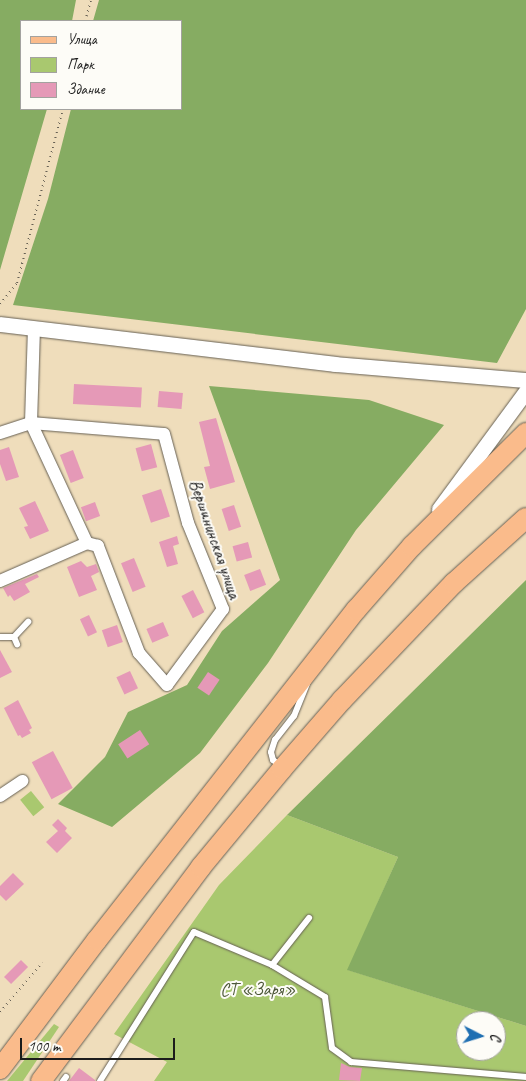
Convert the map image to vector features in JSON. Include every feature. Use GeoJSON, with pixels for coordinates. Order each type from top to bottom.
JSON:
{"type":"FeatureCollection","features":[{"type":"Feature","properties":{"kind":"main road"},"geometry":{"type":"LineString","coordinates":[[0,1070],[97,940],[306,671],[412,546],[526,433]]}},
{"type":"Feature","properties":{"kind":"main road"},"geometry":{"type":"LineString","coordinates":[[41,1081],[201,867],[282,769],[342,700],[454,583],[526,518]]}},
{"type":"Feature","properties":{"kind":"street"},"geometry":{"type":"LineString","coordinates":[[0,324],[335,364],[526,380]]}},
{"type":"Feature","properties":{"kind":"street"},"geometry":{"type":"LineString","coordinates":[[0,581],[87,543],[31,423],[34,328]]}},
{"type":"Feature","properties":{"kind":"street"},"geometry":{"type":"LineString","coordinates":[[412,546],[526,391]]}},
{"type":"Feature","properties":{"kind":"street","name":"Вершининская улица"},"geometry":{"type":"LineString","coordinates":[[0,433],[31,423],[164,434],[188,523],[223,609],[167,685],[140,653],[98,546],[87,543]]}},
{"type":"Feature","properties":{"kind":"street"},"geometry":{"type":"LineString","coordinates":[[0,796],[22,781]]}},
{"type":"Feature","properties":{"kind":"lane"},"geometry":{"type":"LineString","coordinates":[[0,637],[14,637],[28,622]]}},
{"type":"Feature","properties":{"kind":"lane"},"geometry":{"type":"LineString","coordinates":[[14,637],[17,644]]}},
{"type":"Feature","properties":{"kind":"lane"},"geometry":{"type":"LineString","coordinates":[[282,769],[273,760],[272,752],[275,740],[294,716],[306,691],[308,680],[306,671]]}},
{"type":"Feature","properties":{"kind":"lane"},"geometry":{"type":"LineString","coordinates":[[272,965],[309,918]]}},
{"type":"Feature","properties":{"kind":"lane"},"geometry":{"type":"LineString","coordinates":[[100,1081],[194,932],[272,965],[325,997],[332,1048],[351,1062],[526,1077]]}},
{"type":"Feature","properties":{"kind":"path"},"geometry":{"type":"LineString","coordinates":[[85,20],[91,0]]}},
{"type":"Feature","properties":{"kind":"path"},"geometry":{"type":"LineString","coordinates":[[0,304],[16,284],[63,110]]}},
{"type":"Feature","properties":{"kind":"path"},"geometry":{"type":"LineString","coordinates":[[0,1012],[42,963]]}},
{"type":"Feature","properties":{"kind":"green space"},"geometry":{"type":"Polygon","coordinates":[[[0,0],[76,0],[72,20],[20,20],[20,110],[47,110],[0,270],[0,0]]]}},
{"type":"Feature","properties":{"kind":"green space"},"geometry":{"type":"Polygon","coordinates":[[[99,0],[526,0],[526,309],[497,363],[13,305],[48,199],[71,110],[182,110],[182,20],[93,20],[99,0]]]}},
{"type":"Feature","properties":{"kind":"green space"},"geometry":{"type":"Polygon","coordinates":[[[209,386],[369,400],[444,425],[356,530],[268,663],[200,753],[112,827],[58,804],[105,757],[128,712],[187,685],[222,631],[280,580],[209,386]]]}},
{"type":"Feature","properties":{"kind":"green space"},"geometry":{"type":"Polygon","coordinates":[[[526,580],[526,1026],[506,1020],[506,1011],[478,1011],[347,970],[398,857],[287,815],[526,580]]]}},
{"type":"Feature","properties":{"kind":"green space"},"geometry":{"type":"Polygon","coordinates":[[[31,791],[44,807],[33,816],[20,800],[31,791]]]}},
{"type":"Feature","properties":{"kind":"green space","name":"СТ «Заря»"},"geometry":{"type":"Polygon","coordinates":[[[287,815],[398,857],[348,970],[478,1011],[456,1011],[456,1061],[506,1061],[506,1020],[526,1026],[526,1081],[154,1081],[167,1062],[114,1034],[219,885],[287,815]]]}},
{"type":"Feature","properties":{"kind":"green space"},"geometry":{"type":"Polygon","coordinates":[[[54,1024],[59,1027],[23,1081],[7,1081],[54,1024]]]}},
{"type":"Feature","properties":{"kind":"building"},"geometry":{"type":"Polygon","coordinates":[[[74,384],[142,388],[141,408],[73,404],[74,384]]]}},
{"type":"Feature","properties":{"kind":"building"},"geometry":{"type":"Polygon","coordinates":[[[159,391],[183,393],[182,409],[158,407],[159,391]]]}},
{"type":"Feature","properties":{"kind":"building"},"geometry":{"type":"Polygon","coordinates":[[[216,418],[235,482],[210,489],[204,467],[210,466],[199,422],[216,418]]]}},
{"type":"Feature","properties":{"kind":"building"},"geometry":{"type":"Polygon","coordinates":[[[151,444],[157,467],[142,471],[136,448],[151,444]]]}},
{"type":"Feature","properties":{"kind":"building"},"geometry":{"type":"Polygon","coordinates":[[[9,447],[19,477],[6,481],[0,464],[0,450],[9,447]]]}},
{"type":"Feature","properties":{"kind":"building"},"geometry":{"type":"Polygon","coordinates":[[[73,450],[84,478],[71,483],[60,455],[73,450]]]}},
{"type":"Feature","properties":{"kind":"building"},"geometry":{"type":"Polygon","coordinates":[[[161,489],[170,517],[151,523],[142,495],[161,489]]]}},
{"type":"Feature","properties":{"kind":"building"},"geometry":{"type":"Polygon","coordinates":[[[35,501],[49,531],[30,539],[24,527],[28,526],[19,508],[35,501]]]}},
{"type":"Feature","properties":{"kind":"building"},"geometry":{"type":"Polygon","coordinates":[[[95,502],[100,516],[86,521],[81,507],[95,502]]]}},
{"type":"Feature","properties":{"kind":"building"},"geometry":{"type":"Polygon","coordinates":[[[234,505],[241,527],[229,531],[222,509],[234,505]]]}},
{"type":"Feature","properties":{"kind":"building"},"geometry":{"type":"Polygon","coordinates":[[[177,536],[179,544],[173,546],[178,564],[167,567],[159,542],[177,536]]]}},
{"type":"Feature","properties":{"kind":"building"},"geometry":{"type":"Polygon","coordinates":[[[248,542],[252,557],[237,562],[233,546],[248,542]]]}},
{"type":"Feature","properties":{"kind":"building"},"geometry":{"type":"Polygon","coordinates":[[[134,558],[146,587],[133,592],[121,563],[134,558]]]}},
{"type":"Feature","properties":{"kind":"building"},"geometry":{"type":"Polygon","coordinates":[[[81,561],[87,567],[96,564],[99,572],[91,576],[97,590],[79,597],[67,567],[81,561]]]}},
{"type":"Feature","properties":{"kind":"building"},"geometry":{"type":"Polygon","coordinates":[[[260,569],[266,585],[250,591],[244,575],[260,569]]]}},
{"type":"Feature","properties":{"kind":"building"},"geometry":{"type":"Polygon","coordinates":[[[37,574],[39,577],[25,584],[30,592],[14,601],[10,595],[8,597],[3,588],[37,574]]]}},
{"type":"Feature","properties":{"kind":"building"},"geometry":{"type":"Polygon","coordinates":[[[193,590],[204,612],[193,618],[181,596],[193,590]]]}},
{"type":"Feature","properties":{"kind":"building"},"geometry":{"type":"Polygon","coordinates":[[[89,615],[97,632],[88,636],[80,619],[89,615]]]}},
{"type":"Feature","properties":{"kind":"building"},"geometry":{"type":"Polygon","coordinates":[[[163,622],[169,636],[152,643],[146,629],[163,622]]]}},
{"type":"Feature","properties":{"kind":"building"},"geometry":{"type":"Polygon","coordinates":[[[117,625],[123,642],[108,647],[102,630],[117,625]]]}},
{"type":"Feature","properties":{"kind":"building"},"geometry":{"type":"Polygon","coordinates":[[[0,650],[12,672],[0,678],[0,650]]]}},
{"type":"Feature","properties":{"kind":"building"},"geometry":{"type":"Polygon","coordinates":[[[130,671],[138,688],[124,695],[116,677],[130,671]]]}},
{"type":"Feature","properties":{"kind":"building"},"geometry":{"type":"Polygon","coordinates":[[[208,672],[220,680],[209,696],[197,688],[208,672]]]}},
{"type":"Feature","properties":{"kind":"building"},"geometry":{"type":"Polygon","coordinates":[[[18,700],[32,728],[29,730],[31,733],[22,738],[20,735],[18,736],[4,708],[18,700]]]}},
{"type":"Feature","properties":{"kind":"building"},"geometry":{"type":"Polygon","coordinates":[[[140,730],[149,744],[127,758],[118,744],[140,730]]]}},
{"type":"Feature","properties":{"kind":"building"},"geometry":{"type":"Polygon","coordinates":[[[53,751],[73,788],[52,799],[32,762],[53,751]]]}},
{"type":"Feature","properties":{"kind":"building"},"geometry":{"type":"Polygon","coordinates":[[[58,819],[67,828],[65,831],[72,838],[57,853],[46,842],[58,831],[52,825],[58,819]]]}},
{"type":"Feature","properties":{"kind":"building"},"geometry":{"type":"Polygon","coordinates":[[[13,873],[24,884],[6,901],[0,895],[0,886],[13,873]]]}},
{"type":"Feature","properties":{"kind":"building"},"geometry":{"type":"Polygon","coordinates":[[[21,960],[28,967],[11,984],[4,977],[21,960]]]}},
{"type":"Feature","properties":{"kind":"building"},"geometry":{"type":"Polygon","coordinates":[[[341,1063],[350,1067],[362,1068],[360,1081],[339,1080],[341,1063]]]}},
{"type":"Feature","properties":{"kind":"building"},"geometry":{"type":"Polygon","coordinates":[[[79,1068],[95,1080],[95,1081],[69,1081],[79,1068]]]}}]}
